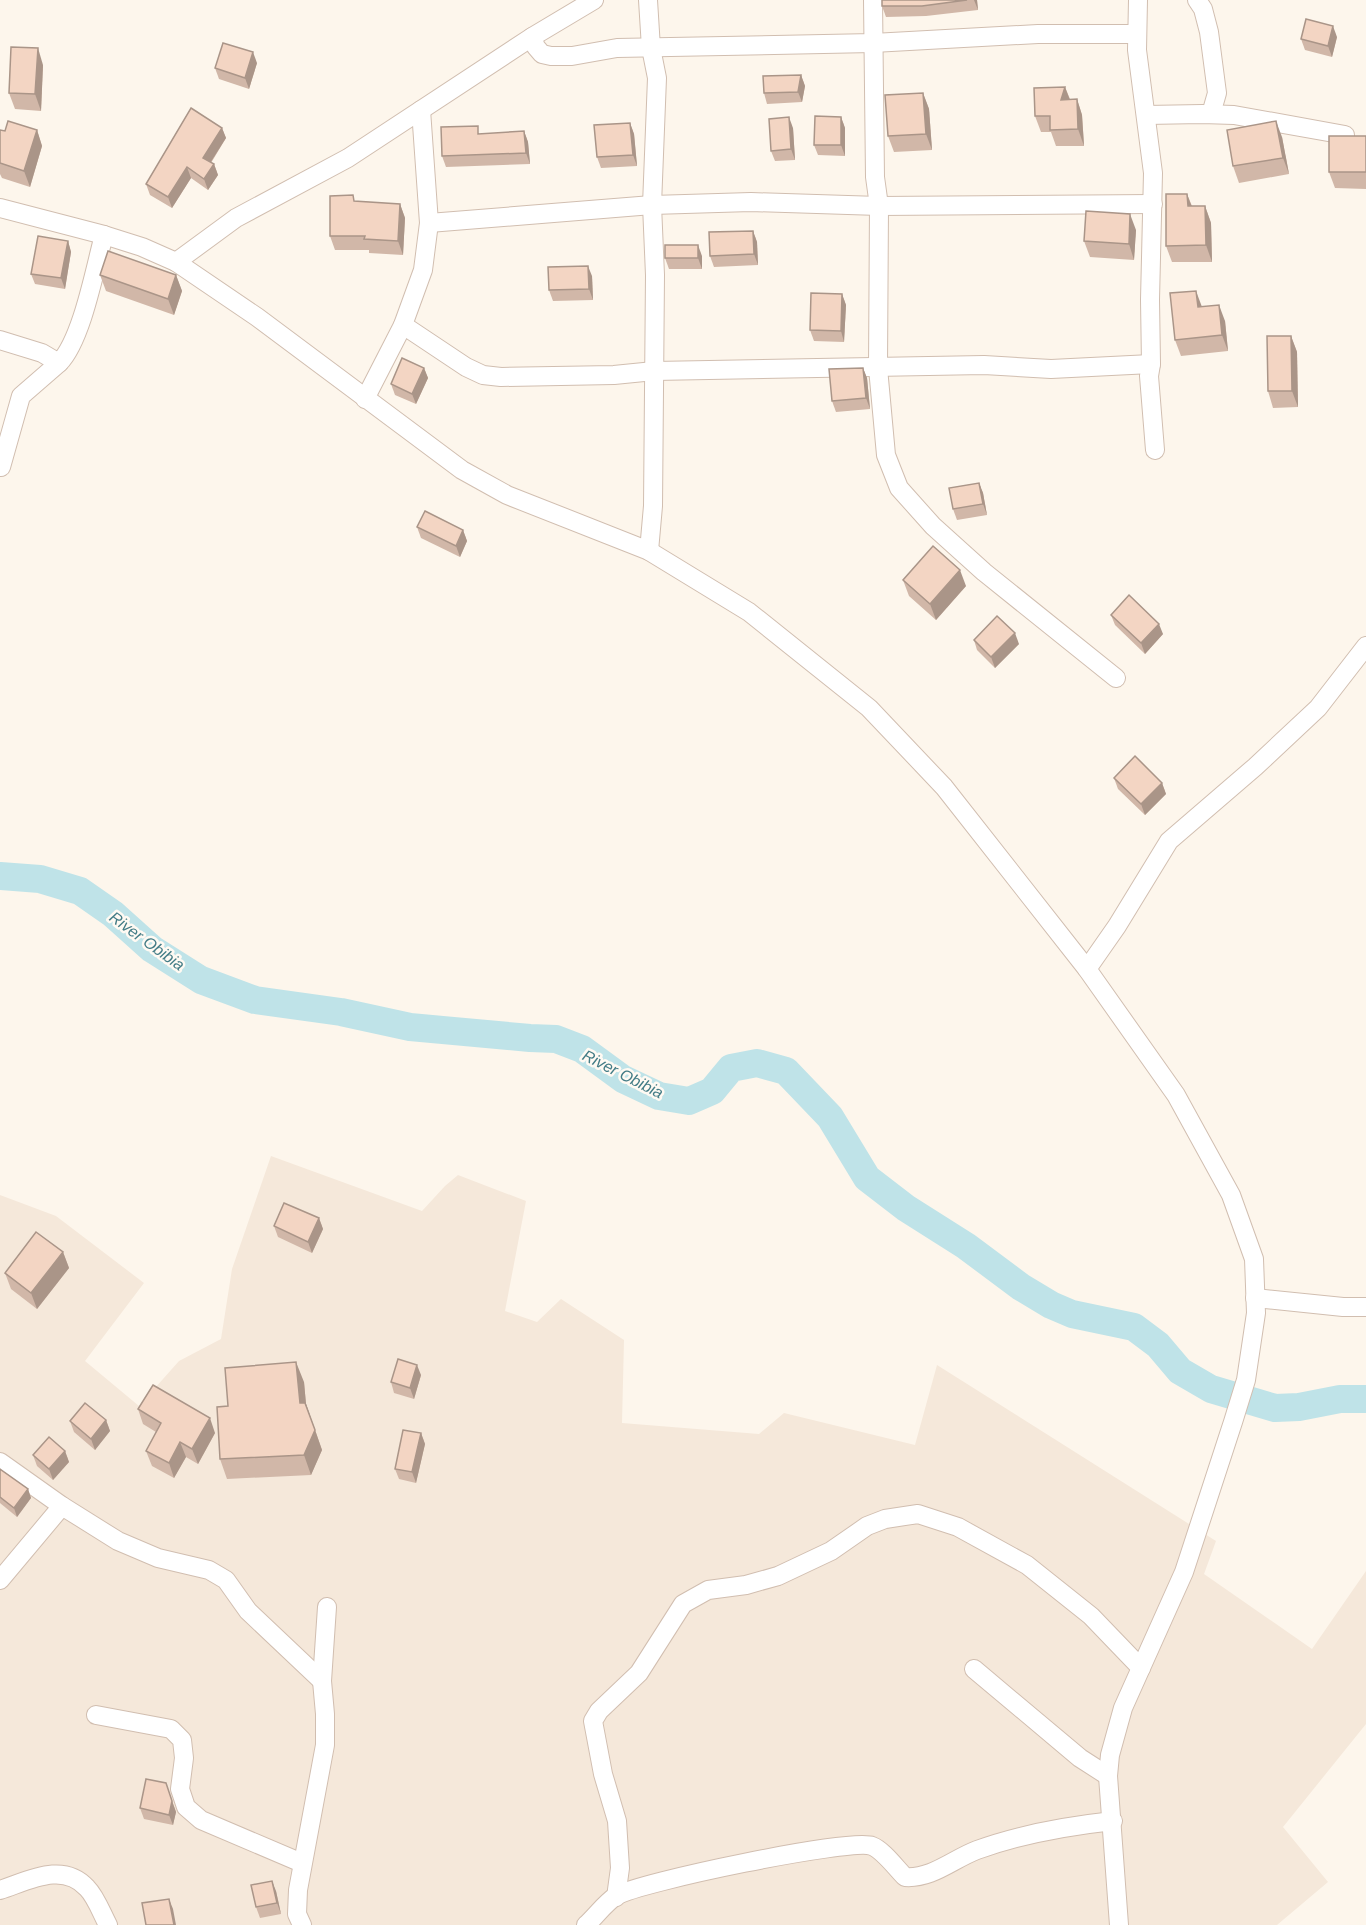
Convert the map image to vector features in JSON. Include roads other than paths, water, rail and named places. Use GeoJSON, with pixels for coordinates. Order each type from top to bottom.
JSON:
{"type":"FeatureCollection","features":[{"type":"Feature","properties":{"kind":"street"},"geometry":{"type":"LineString","coordinates":[[176,262],[236,218],[348,158],[532,37],[594,0]]}},
{"type":"Feature","properties":{"kind":"street"},"geometry":{"type":"LineString","coordinates":[[648,0],[651,48],[657,78],[652,205],[656,275],[654,506],[649,551]]}},
{"type":"Feature","properties":{"kind":"street"},"geometry":{"type":"LineString","coordinates":[[873,0],[876,177],[879,206],[878,368],[886,455],[900,488],[933,526],[984,572],[1116,678]]}},
{"type":"Feature","properties":{"kind":"street"},"geometry":{"type":"LineString","coordinates":[[1138,0],[1137,34],[1153,173],[1149,376],[1155,450]]}},
{"type":"Feature","properties":{"kind":"street"},"geometry":{"type":"LineString","coordinates":[[1197,0],[1203,9],[1209,32],[1217,93],[1211,114]]}},
{"type":"Feature","properties":{"kind":"street"},"geometry":{"type":"LineString","coordinates":[[532,37],[542,54],[572,56],[617,48],[873,43],[1038,34],[1137,34]]}},
{"type":"Feature","properties":{"kind":"street"},"geometry":{"type":"LineString","coordinates":[[365,399],[403,325],[423,270],[429,223],[421,110]]}},
{"type":"Feature","properties":{"kind":"street"},"geometry":{"type":"LineString","coordinates":[[1146,115],[1234,115],[1345,135]]}},
{"type":"Feature","properties":{"kind":"street"},"geometry":{"type":"LineString","coordinates":[[429,223],[652,205],[751,202],[879,206],[1153,204]]}},
{"type":"Feature","properties":{"kind":"street"},"geometry":{"type":"LineString","coordinates":[[0,208],[142,246],[176,262],[257,317],[462,470],[507,495],[649,551],[749,612],[869,708],[944,788],[1087,969],[1176,1095],[1231,1195],[1254,1259],[1256,1313],[1246,1380],[1184,1572],[1123,1708],[1110,1755],[1108,1776],[1119,1925]]}},
{"type":"Feature","properties":{"kind":"street"},"geometry":{"type":"LineString","coordinates":[[1,467],[21,396],[66,356],[76,338],[104,235]]}},
{"type":"Feature","properties":{"kind":"street"},"geometry":{"type":"LineString","coordinates":[[403,325],[466,367],[483,375],[501,377],[614,375],[654,371],[984,365],[1051,369],[1150,364]]}},
{"type":"Feature","properties":{"kind":"street"},"geometry":{"type":"LineString","coordinates":[[0,340],[42,353],[59,363]]}},
{"type":"Feature","properties":{"kind":"street"},"geometry":{"type":"LineString","coordinates":[[1087,969],[1117,926],[1169,841],[1255,767],[1318,708],[1366,646]]}},
{"type":"Feature","properties":{"kind":"street"},"geometry":{"type":"LineString","coordinates":[[1255,1298],[1343,1308],[1366,1307]]}},
{"type":"Feature","properties":{"kind":"street"},"geometry":{"type":"LineString","coordinates":[[0,1461],[63,1506],[118,1541],[158,1558],[209,1570],[226,1580],[248,1611],[322,1681]]}},
{"type":"Feature","properties":{"kind":"street"},"geometry":{"type":"LineString","coordinates":[[0,1580],[63,1506]]}},
{"type":"Feature","properties":{"kind":"street"},"geometry":{"type":"LineString","coordinates":[[616,1897],[620,1868],[617,1821],[603,1774],[593,1721],[599,1711],[639,1673],[683,1604],[708,1590],[746,1585],[778,1576],[831,1551],[867,1526],[885,1519],[918,1514],[958,1527],[1027,1565],[1091,1616],[1141,1668]]}},
{"type":"Feature","properties":{"kind":"street"},"geometry":{"type":"LineString","coordinates":[[302,1925],[297,1914],[302,1863],[325,1745],[322,1681],[327,1606]]}},
{"type":"Feature","properties":{"kind":"street"},"geometry":{"type":"LineString","coordinates":[[974,1669],[1080,1758],[1108,1776]]}},
{"type":"Feature","properties":{"kind":"street"},"geometry":{"type":"LineString","coordinates":[[96,1715],[171,1729],[182,1740],[184,1758],[180,1789],[186,1807],[201,1820],[302,1863]]}},
{"type":"Feature","properties":{"kind":"street"},"geometry":{"type":"LineString","coordinates":[[586,1925],[616,1897],[645,1886],[816,1849],[870,1845],[881,1851],[905,1877],[918,1878],[976,1850],[1041,1831],[1113,1821]]}},
{"type":"Feature","properties":{"kind":"street"},"geometry":{"type":"LineString","coordinates":[[0,1890],[53,1873],[69,1875],[88,1888],[108,1925]]}},
{"type":"Feature","properties":{"kind":"waterway","name":"River Obibia"},"geometry":{"type":"LineString","coordinates":[[0,876],[40,879],[80,891],[113,914],[152,949],[201,980],[255,1000],[341,1012],[410,1027],[556,1039],[582,1049],[623,1079],[659,1096],[689,1101],[712,1091],[731,1068],[757,1063],[786,1071],[830,1117],[867,1178],[906,1208],[1051,1305],[1072,1314],[1134,1327],[1158,1345],[1180,1371],[1211,1389],[1275,1408],[1299,1407],[1340,1399],[1366,1399]]}}]}
